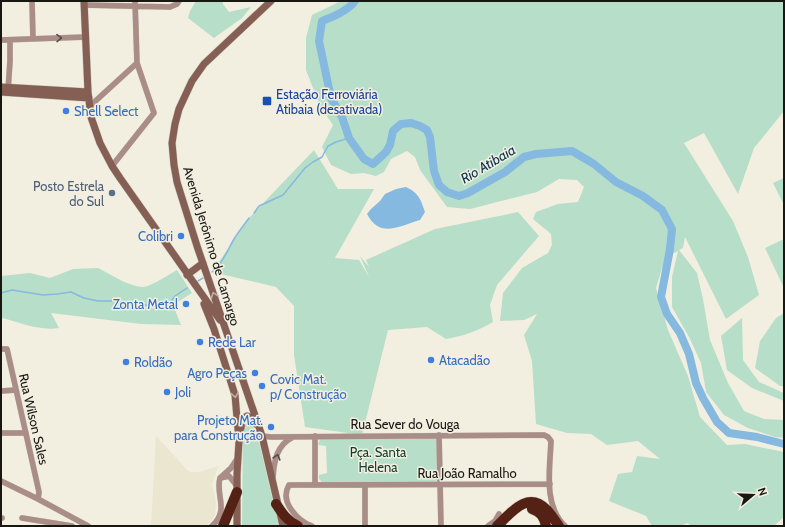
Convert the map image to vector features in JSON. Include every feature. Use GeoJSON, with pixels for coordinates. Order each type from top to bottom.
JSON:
{"type":"FeatureCollection","features":[{"type":"Feature","properties":{"kind":"highway"},"geometry":{"type":"LineString","coordinates":[[223,526],[237,489]]}},
{"type":"Feature","properties":{"kind":"highway"},"geometry":{"type":"LineString","coordinates":[[497,526],[515,508],[523,504],[530,503],[538,504],[547,510],[559,526]]}},
{"type":"Feature","properties":{"kind":"highway"},"geometry":{"type":"LineString","coordinates":[[276,504],[283,515],[291,523],[298,526]]}},
{"type":"Feature","properties":{"kind":"highway"},"geometry":{"type":"LineString","coordinates":[[504,526],[516,514],[527,509],[538,511],[545,520],[546,526]]}},
{"type":"Feature","properties":{"kind":"main road","name":"Avenida Jerônimo de Camargo"},"geometry":{"type":"LineString","coordinates":[[271,1],[204,64],[192,81],[179,109],[172,143],[175,171],[178,182],[224,327],[261,434],[276,504],[283,526]]}},
{"type":"Feature","properties":{"kind":"main road"},"geometry":{"type":"LineString","coordinates":[[84,3],[89,99],[95,130],[112,166],[224,327]]}},
{"type":"Feature","properties":{"kind":"main road"},"geometry":{"type":"LineString","coordinates":[[1,87],[6,90],[89,99]]}},
{"type":"Feature","properties":{"kind":"main road"},"geometry":{"type":"LineString","coordinates":[[187,275],[203,263]]}},
{"type":"Feature","properties":{"kind":"main road"},"geometry":{"type":"LineString","coordinates":[[199,293],[214,329],[235,394],[239,441]]}},
{"type":"Feature","properties":{"kind":"main road"},"geometry":{"type":"LineString","coordinates":[[220,348],[224,348],[232,355],[241,377]]}},
{"type":"Feature","properties":{"kind":"main road"},"geometry":{"type":"LineString","coordinates":[[237,526],[239,441],[241,424],[244,417],[250,417],[261,434]]}},
{"type":"Feature","properties":{"kind":"street"},"geometry":{"type":"LineString","coordinates":[[32,1],[33,39]]}},
{"type":"Feature","properties":{"kind":"street"},"geometry":{"type":"LineString","coordinates":[[84,3],[135,3],[170,7],[178,3]]}},
{"type":"Feature","properties":{"kind":"street"},"geometry":{"type":"LineString","coordinates":[[112,166],[154,113],[137,63],[135,3]]}},
{"type":"Feature","properties":{"kind":"street"},"geometry":{"type":"LineString","coordinates":[[1,40],[86,37]]}},
{"type":"Feature","properties":{"kind":"street"},"geometry":{"type":"LineString","coordinates":[[6,90],[10,40]]}},
{"type":"Feature","properties":{"kind":"street"},"geometry":{"type":"LineString","coordinates":[[89,99],[137,63]]}},
{"type":"Feature","properties":{"kind":"street","name":"Rua Wilson Sales"},"geometry":{"type":"LineString","coordinates":[[1,349],[7,349],[39,492],[38,499]]}},
{"type":"Feature","properties":{"kind":"street"},"geometry":{"type":"LineString","coordinates":[[1,391],[16,390]]}},
{"type":"Feature","properties":{"kind":"street"},"geometry":{"type":"LineString","coordinates":[[1,433],[26,433]]}},
{"type":"Feature","properties":{"kind":"street","name":"Rua Sever do Vouga"},"geometry":{"type":"LineString","coordinates":[[261,434],[271,437],[544,435],[551,441],[550,484]]}},
{"type":"Feature","properties":{"kind":"street"},"geometry":{"type":"LineString","coordinates":[[439,435],[442,526]]}},
{"type":"Feature","properties":{"kind":"street"},"geometry":{"type":"LineString","coordinates":[[272,486],[280,446],[286,440],[295,436]]}},
{"type":"Feature","properties":{"kind":"street"},"geometry":{"type":"LineString","coordinates":[[315,436],[315,485]]}},
{"type":"Feature","properties":{"kind":"street"},"geometry":{"type":"LineString","coordinates":[[212,526],[219,517],[222,501],[218,487],[220,478],[231,468],[238,457]]}},
{"type":"Feature","properties":{"kind":"street"},"geometry":{"type":"LineString","coordinates":[[220,478],[229,476],[237,489]]}},
{"type":"Feature","properties":{"kind":"street"},"geometry":{"type":"LineString","coordinates":[[1,481],[88,526]]}},
{"type":"Feature","properties":{"kind":"street"},"geometry":{"type":"LineString","coordinates":[[550,484],[552,506],[565,526]]}},
{"type":"Feature","properties":{"kind":"street","name":"Rua João Ramalho"},"geometry":{"type":"LineString","coordinates":[[312,526],[296,517],[288,503],[287,493],[289,485],[550,484]]}},
{"type":"Feature","properties":{"kind":"street"},"geometry":{"type":"LineString","coordinates":[[365,485],[365,526]]}},
{"type":"Feature","properties":{"kind":"street"},"geometry":{"type":"LineString","coordinates":[[488,526],[495,521],[499,514]]}},
{"type":"Feature","properties":{"kind":"street"},"geometry":{"type":"LineString","coordinates":[[22,518],[72,526]]}},
{"type":"Feature","properties":{"kind":"shaded area"},"geometry":{"type":"Polygon","coordinates":[[[156,436],[187,470],[191,472],[199,472],[218,466],[212,485],[216,501],[215,515],[210,523],[206,525],[151,526],[156,436]]]}},
{"type":"Feature","properties":{"kind":"green space"},"geometry":{"type":"Polygon","coordinates":[[[196,1],[223,1],[223,4],[229,12],[251,7],[242,18],[214,38],[188,18],[196,1]]]}},
{"type":"Feature","properties":{"kind":"green space"},"geometry":{"type":"Polygon","coordinates":[[[341,1],[784,1],[784,111],[754,148],[738,194],[704,133],[684,143],[733,221],[748,257],[759,295],[726,319],[685,237],[683,248],[679,250],[697,273],[710,340],[728,383],[744,411],[764,419],[784,420],[784,438],[775,437],[748,428],[724,415],[706,392],[701,363],[689,337],[672,307],[672,277],[678,251],[665,258],[656,288],[668,330],[688,376],[700,417],[727,445],[745,444],[784,452],[784,517],[774,526],[692,526],[687,523],[681,526],[652,526],[646,516],[609,501],[618,474],[632,472],[637,456],[660,459],[638,441],[607,445],[591,434],[567,433],[536,424],[532,361],[524,335],[537,314],[524,320],[500,321],[503,293],[522,268],[548,253],[552,245],[551,234],[533,219],[536,212],[558,204],[578,202],[584,187],[577,180],[559,179],[537,192],[470,209],[447,207],[420,170],[415,157],[407,151],[391,159],[384,172],[376,176],[364,173],[351,174],[331,165],[322,147],[333,125],[320,106],[306,70],[306,38],[312,15],[341,1]]]}},
{"type":"Feature","properties":{"kind":"green space"},"geometry":{"type":"Polygon","coordinates":[[[314,150],[338,189],[374,189],[335,258],[359,260],[369,277],[360,256],[369,267],[366,260],[435,229],[518,212],[539,236],[497,285],[490,305],[493,322],[470,333],[446,339],[427,327],[388,330],[362,435],[305,427],[294,355],[294,306],[276,287],[212,272],[249,218],[314,150]]]}},
{"type":"Feature","properties":{"kind":"green space"},"geometry":{"type":"Polygon","coordinates":[[[784,178],[784,205],[773,183],[784,178]]]}},
{"type":"Feature","properties":{"kind":"green space"},"geometry":{"type":"Polygon","coordinates":[[[784,239],[784,288],[765,248],[784,239]]]}},
{"type":"Feature","properties":{"kind":"green space"},"geometry":{"type":"Polygon","coordinates":[[[98,268],[131,285],[143,287],[155,283],[177,270],[192,293],[173,305],[181,325],[141,324],[51,313],[59,328],[52,329],[38,327],[3,318],[1,320],[1,276],[30,273],[50,278],[73,269],[98,268]]]}},
{"type":"Feature","properties":{"kind":"green space"},"geometry":{"type":"Polygon","coordinates":[[[784,313],[784,386],[780,386],[755,368],[760,341],[776,318],[784,313]]]}},
{"type":"Feature","properties":{"kind":"green space"},"geometry":{"type":"Polygon","coordinates":[[[742,318],[743,360],[759,382],[784,393],[784,401],[752,388],[727,370],[721,336],[742,318]]]}},
{"type":"Feature","properties":{"kind":"green space"},"geometry":{"type":"Polygon","coordinates":[[[245,420],[251,420],[260,446],[279,526],[242,526],[243,423],[245,420]]]}},
{"type":"Feature","properties":{"kind":"green space","name":"Pça. Santa Helena"},"geometry":{"type":"Polygon","coordinates":[[[435,438],[437,440],[438,479],[435,482],[322,482],[319,479],[319,475],[327,473],[326,446],[318,445],[320,439],[435,438]]]}},
{"type":"Feature","properties":{"kind":"water"},"geometry":{"type":"Polygon","coordinates":[[[406,187],[417,194],[422,204],[425,212],[420,220],[390,229],[378,226],[372,222],[367,214],[385,194],[396,189],[406,187]]]}},
{"type":"Feature","properties":{"kind":"waterway","name":"Rio Atibaia"},"geometry":{"type":"LineString","coordinates":[[355,1],[344,11],[322,21],[319,41],[331,98],[342,117],[349,138],[364,159],[373,164],[386,152],[390,145],[393,131],[401,124],[411,123],[427,130],[430,137],[434,171],[439,185],[447,192],[459,196],[468,193],[505,172],[524,157],[536,154],[572,151],[594,164],[616,182],[643,196],[662,210],[672,229],[670,249],[661,297],[667,314],[680,333],[689,354],[696,383],[703,398],[717,422],[729,433],[757,437],[784,444]]}},
{"type":"Feature","properties":{"kind":"waterway"},"geometry":{"type":"LineString","coordinates":[[254,213],[259,206],[283,195],[305,168],[322,157],[328,146],[349,138]]}},
{"type":"Feature","properties":{"kind":"waterway"},"geometry":{"type":"LineString","coordinates":[[212,272],[222,261],[234,239],[249,218]]}},
{"type":"Feature","properties":{"kind":"waterway"},"geometry":{"type":"LineString","coordinates":[[198,281],[203,278]]}},
{"type":"Feature","properties":{"kind":"waterway"},"geometry":{"type":"LineString","coordinates":[[1,293],[12,290],[43,295],[71,292],[84,298],[98,301],[114,301],[162,307],[170,303],[175,296],[187,288]]}},
{"type":"Feature","properties":{"kind":"place","name":"Estação Ferroviária Atibaia (desativada)"},"geometry":{"type":"Point","coordinates":[267,101]}},
{"type":"Feature","properties":{"kind":"place","name":"Shell Select"},"geometry":{"type":"Point","coordinates":[66,111]}},
{"type":"Feature","properties":{"kind":"place","name":"Posto Estrela do Sul"},"geometry":{"type":"Point","coordinates":[112,193]}},
{"type":"Feature","properties":{"kind":"place","name":"Colibri"},"geometry":{"type":"Point","coordinates":[181,236]}},
{"type":"Feature","properties":{"kind":"place","name":"Zonta Metal"},"geometry":{"type":"Point","coordinates":[186,304]}},
{"type":"Feature","properties":{"kind":"place","name":"Rede Lar"},"geometry":{"type":"Point","coordinates":[200,342]}},
{"type":"Feature","properties":{"kind":"place","name":"Atacadão"},"geometry":{"type":"Point","coordinates":[431,360]}},
{"type":"Feature","properties":{"kind":"place","name":"Roldão"},"geometry":{"type":"Point","coordinates":[126,362]}},
{"type":"Feature","properties":{"kind":"place","name":"Agro Peças"},"geometry":{"type":"Point","coordinates":[255,373]}},
{"type":"Feature","properties":{"kind":"place","name":"Covic Mat. p/ Construção"},"geometry":{"type":"Point","coordinates":[262,386]}},
{"type":"Feature","properties":{"kind":"place","name":"Joli"},"geometry":{"type":"Point","coordinates":[167,392]}},
{"type":"Feature","properties":{"kind":"place","name":"Projeto Mat. para Construção"},"geometry":{"type":"Point","coordinates":[271,427]}}]}
